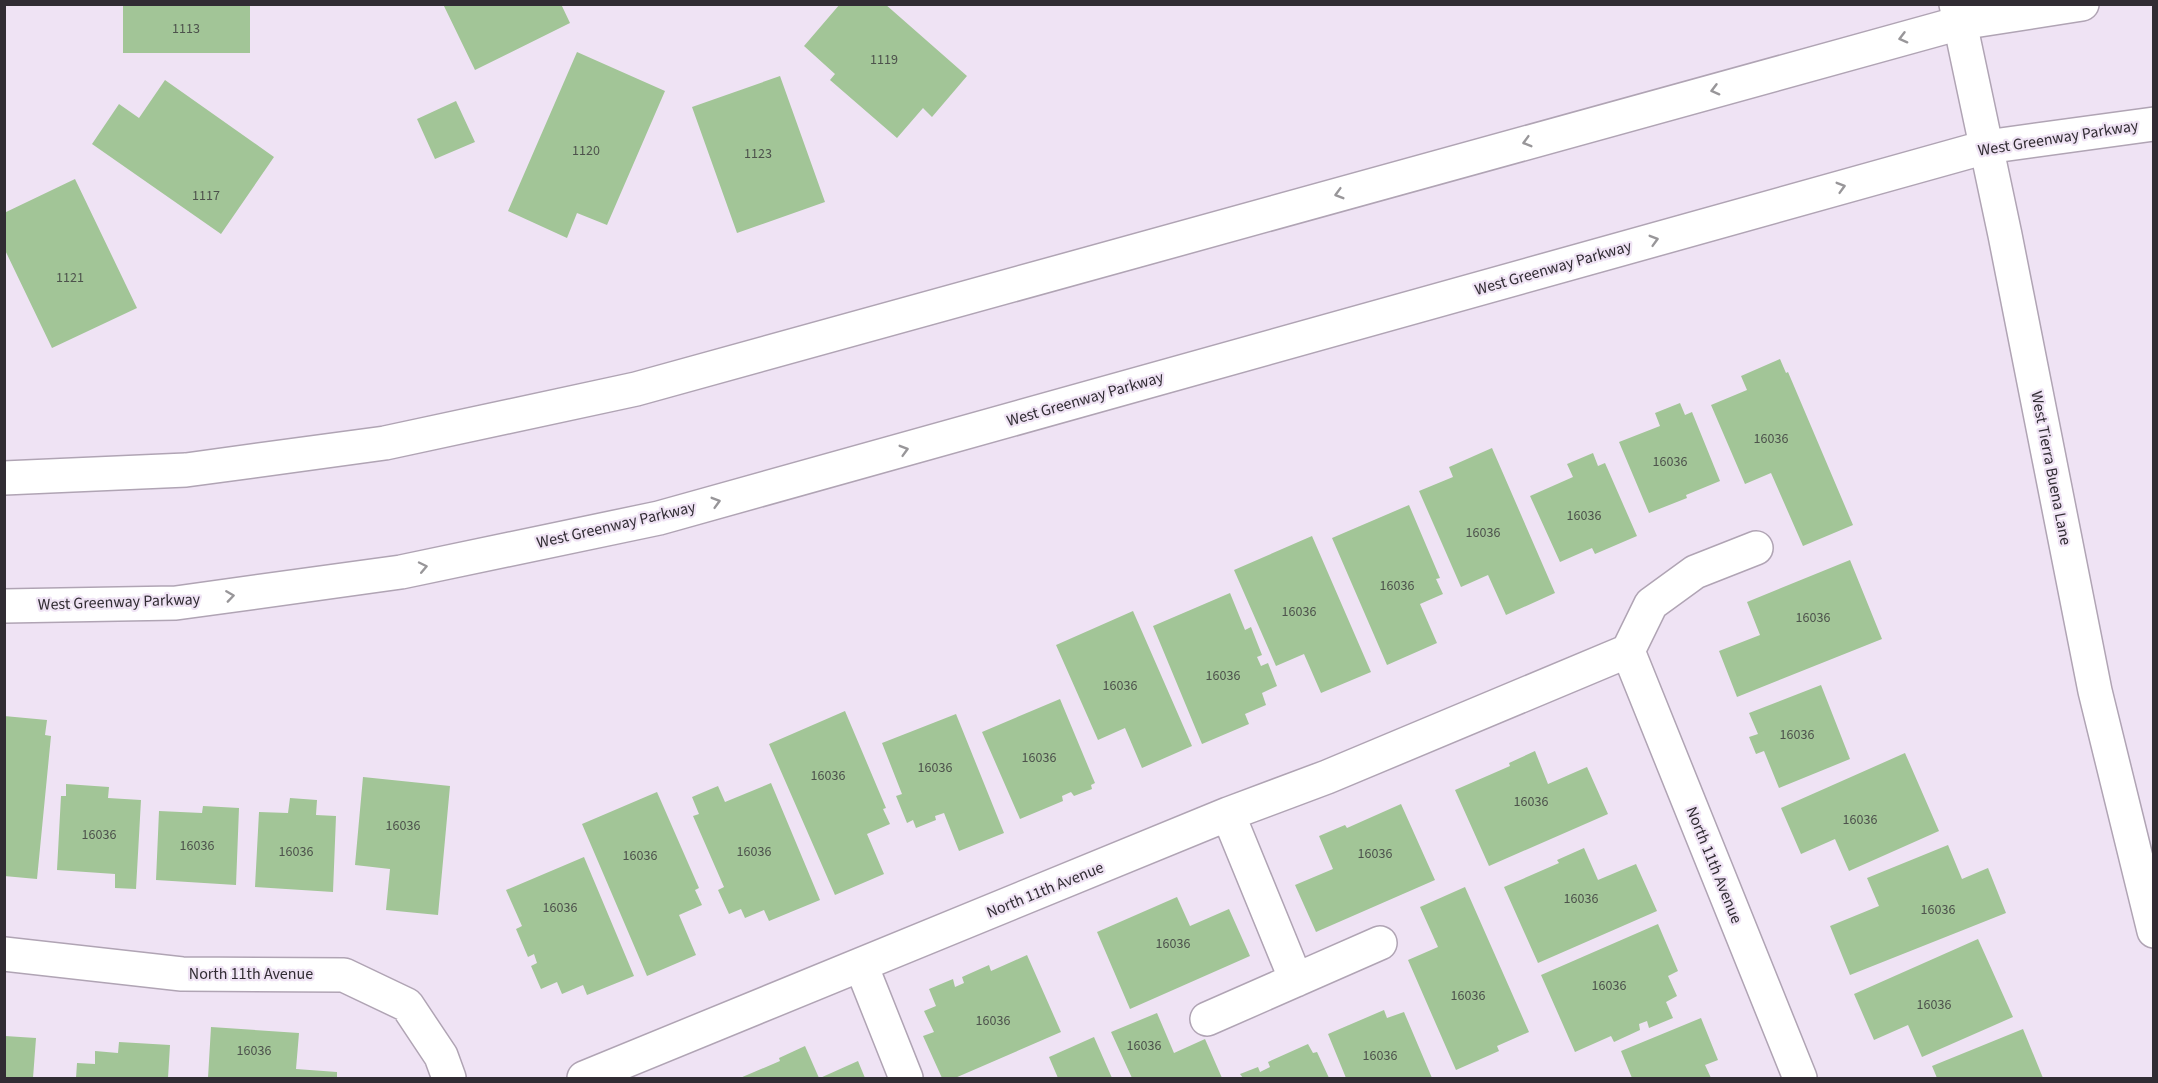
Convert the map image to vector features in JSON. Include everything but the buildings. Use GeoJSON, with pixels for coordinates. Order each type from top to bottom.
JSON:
{"type":"FeatureCollection","features":[{"type":"Feature","properties":{"kind":"main road"},"geometry":{"type":"LineString","coordinates":[[4,478],[186,470],[374,444],[636,389],[1958,14],[2082,4]]}},
{"type":"Feature","properties":{"kind":"main road","name":"West Tierra Buena Lane"},"geometry":{"type":"LineString","coordinates":[[1958,14],[2095,691],[2154,931]]}},
{"type":"Feature","properties":{"kind":"main road","name":"West Greenway Parkway"},"geometry":{"type":"LineString","coordinates":[[4,606],[176,603],[401,572],[659,518],[1986,147],[2154,124]]}},
{"type":"Feature","properties":{"kind":"main road"},"geometry":{"type":"LineString","coordinates":[[1628,651],[1651,604],[1695,572],[1756,548]]}},
{"type":"Feature","properties":{"kind":"main road","name":"North 11th Avenue"},"geometry":{"type":"LineString","coordinates":[[584,1078],[1228,814],[1328,777],[1628,651],[1800,1078]]}},
{"type":"Feature","properties":{"kind":"main road"},"geometry":{"type":"LineString","coordinates":[[1228,814],[1296,980]]}},
{"type":"Feature","properties":{"kind":"main road"},"geometry":{"type":"LineString","coordinates":[[1207,1018],[1380,943]]}},
{"type":"Feature","properties":{"kind":"main road","name":"North 11th Avenue"},"geometry":{"type":"LineString","coordinates":[[4,954],[182,974],[344,975],[406,1005],[441,1056],[449,1078]]}},
{"type":"Feature","properties":{"kind":"main road"},"geometry":{"type":"LineString","coordinates":[[861,965],[906,1078]]}}]}
